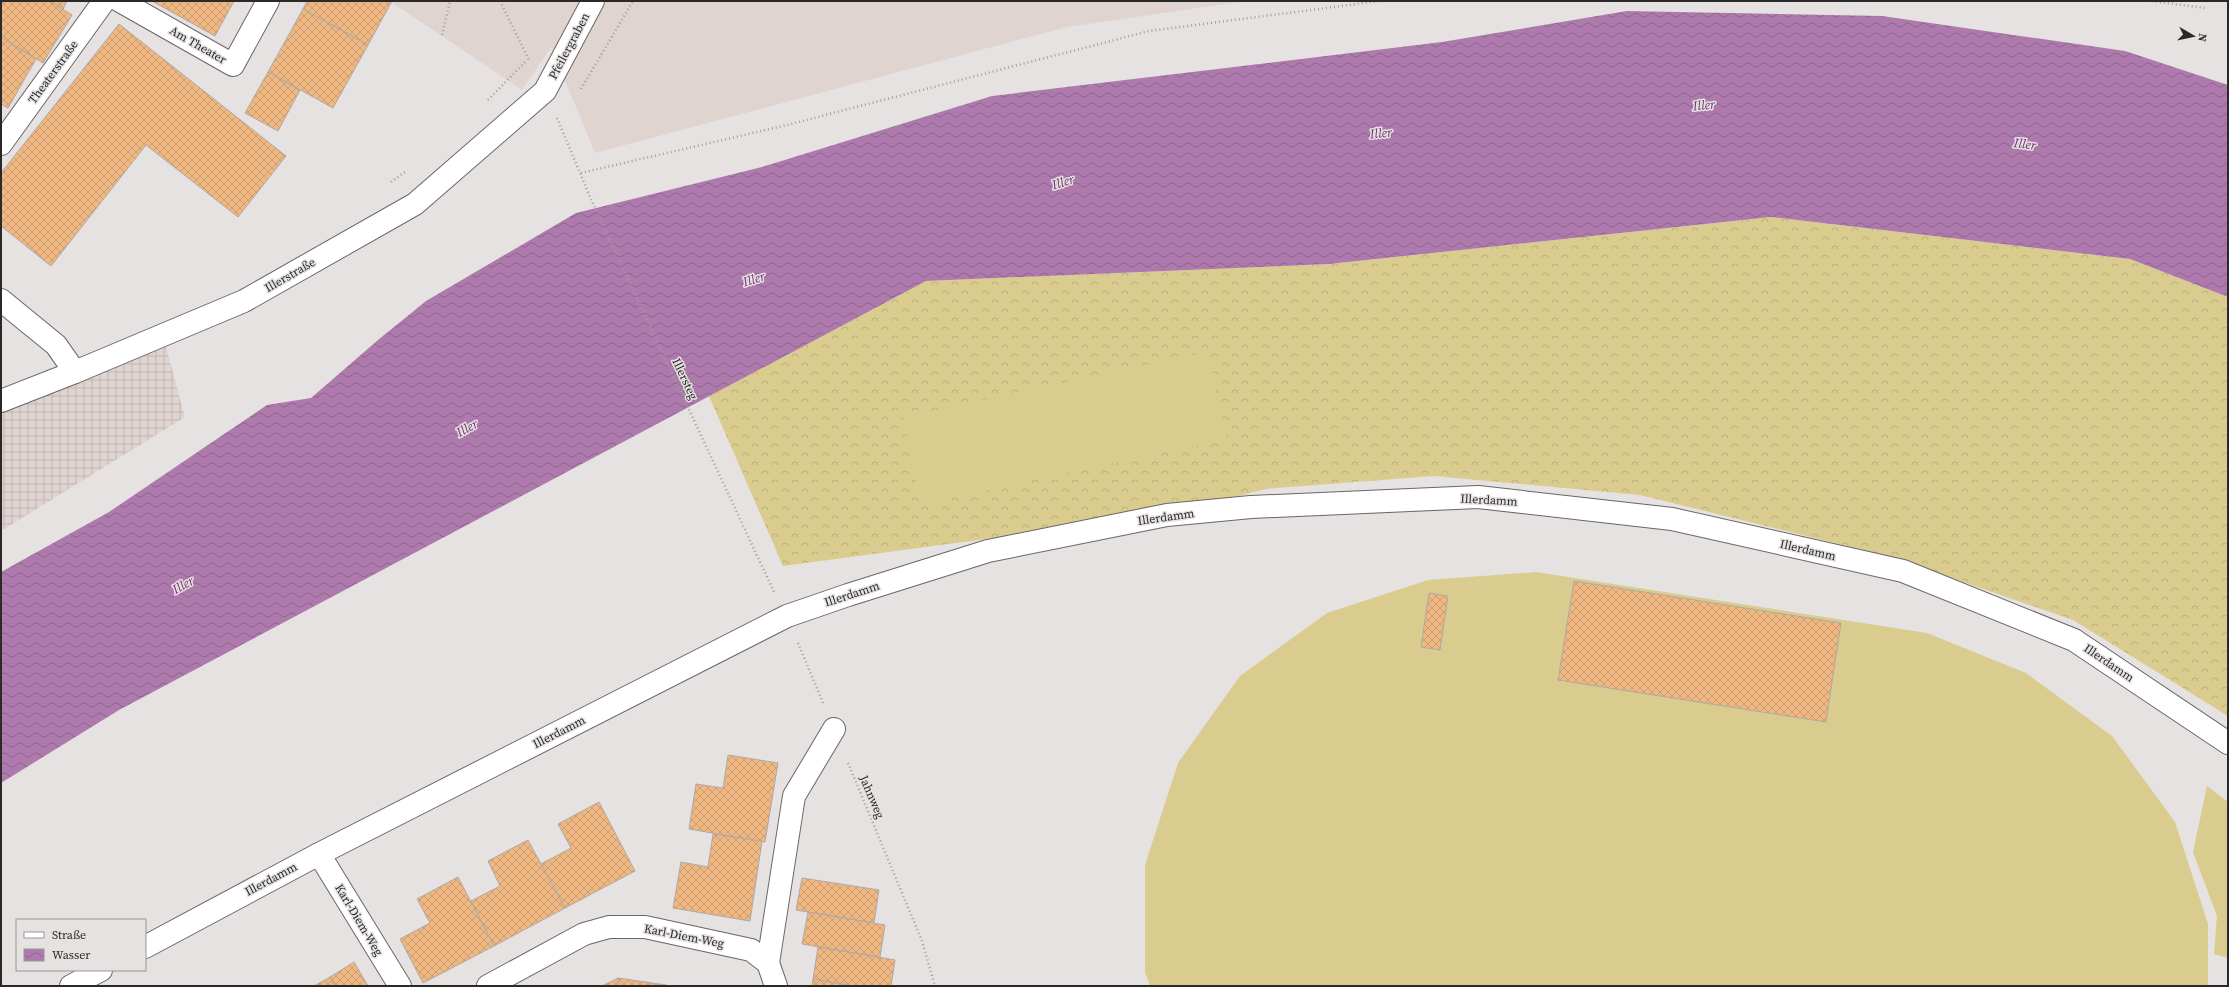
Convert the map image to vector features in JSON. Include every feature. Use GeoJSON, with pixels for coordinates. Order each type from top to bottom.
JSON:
{"type":"FeatureCollection","features":[{"type":"Feature","properties":{"kind":"street","name":"Theaterstraße"},"geometry":{"type":"LineString","coordinates":[[1,144],[104,1]]}},
{"type":"Feature","properties":{"kind":"street","name":"Am Theater"},"geometry":{"type":"LineString","coordinates":[[120,1],[233,65],[268,1]]}},
{"type":"Feature","properties":{"kind":"street","name":"Pfeilergraben"},"geometry":{"type":"LineString","coordinates":[[545,91],[593,1]]}},
{"type":"Feature","properties":{"kind":"street","name":"Illerstraße"},"geometry":{"type":"LineString","coordinates":[[4,395],[75,372],[244,301],[415,204],[545,91]]}},
{"type":"Feature","properties":{"kind":"street"},"geometry":{"type":"LineString","coordinates":[[1,300],[56,345],[75,372]]}},
{"type":"Feature","properties":{"kind":"street","name":"Illerdamm"},"geometry":{"type":"LineString","coordinates":[[146,945],[319,854],[787,616],[848,595],[988,551],[1167,515],[1251,507],[1478,497],[1672,519],[1903,571],[2074,640],[2228,742]]}},
{"type":"Feature","properties":{"kind":"street"},"geometry":{"type":"LineString","coordinates":[[776,986],[768,963],[794,796],[834,729]]}},
{"type":"Feature","properties":{"kind":"street","name":"Karl-Diem-Weg"},"geometry":{"type":"LineString","coordinates":[[319,854],[400,986]]}},
{"type":"Feature","properties":{"kind":"street","name":"Karl-Diem-Weg"},"geometry":{"type":"LineString","coordinates":[[488,986],[584,934],[609,927],[645,927],[751,950],[768,963]]}},
{"type":"Feature","properties":{"kind":"street"},"geometry":{"type":"LineString","coordinates":[[71,986],[99,971]]}},
{"type":"Feature","properties":{"kind":"path"},"geometry":{"type":"LineString","coordinates":[[442,35],[450,1]]}},
{"type":"Feature","properties":{"kind":"path"},"geometry":{"type":"LineString","coordinates":[[500,1],[545,91]]}},
{"type":"Feature","properties":{"kind":"path"},"geometry":{"type":"LineString","coordinates":[[576,95],[633,1]]}},
{"type":"Feature","properties":{"kind":"path"},"geometry":{"type":"LineString","coordinates":[[581,173],[787,125],[1149,31],[1380,1]]}},
{"type":"Feature","properties":{"kind":"path"},"geometry":{"type":"LineString","coordinates":[[2152,1],[2205,8]]}},
{"type":"Feature","properties":{"kind":"path"},"geometry":{"type":"LineString","coordinates":[[486,102],[528,59],[532,52]]}},
{"type":"Feature","properties":{"kind":"path","name":"Illersteg"},"geometry":{"type":"LineString","coordinates":[[563,114],[558,120],[590,197],[763,570]]}},
{"type":"Feature","properties":{"kind":"path"},"geometry":{"type":"LineString","coordinates":[[386,186],[411,167]]}},
{"type":"Feature","properties":{"kind":"path","name":"Jahnweg"},"geometry":{"type":"LineString","coordinates":[[787,616],[922,941],[935,986]]}},
{"type":"Feature","properties":{"kind":"shaded area"},"geometry":{"type":"Polygon","coordinates":[[[390,1],[1246,1],[1067,27],[595,153],[551,47],[522,90],[390,1]]]}},
{"type":"Feature","properties":{"kind":"shaded area"},"geometry":{"type":"Polygon","coordinates":[[[166,347],[185,417],[1,531],[1,406],[166,347]]]}},
{"type":"Feature","properties":{"kind":"green space"},"geometry":{"type":"Polygon","coordinates":[[[1771,217],[2130,259],[2228,297],[2228,716],[2073,620],[1888,556],[1640,495],[1434,476],[1265,489],[1167,515],[783,566],[709,396],[926,281],[1329,264],[1771,217]]]}},
{"type":"Feature","properties":{"kind":"green space"},"geometry":{"type":"Polygon","coordinates":[[[1208,352],[1227,439],[921,504],[903,417],[1208,352]]]}},
{"type":"Feature","properties":{"kind":"green space"},"geometry":{"type":"Polygon","coordinates":[[[1536,572],[1927,633],[2026,673],[2112,736],[2175,822],[2208,924],[2208,986],[1150,986],[1145,972],[1145,865],[1178,763],[1240,676],[1327,613],[1428,580],[1536,572]]]}},
{"type":"Feature","properties":{"kind":"green space"},"geometry":{"type":"Polygon","coordinates":[[[2207,786],[2228,802],[2228,958],[2214,954],[2217,916],[2193,852],[2207,786]]]}},
{"type":"Feature","properties":{"kind":"water","name":"Iller"},"geometry":{"type":"Polygon","coordinates":[[[1627,11],[1882,16],[2125,51],[2228,85],[2228,297],[2130,259],[1771,217],[1329,264],[926,281],[119,710],[1,783],[1,572],[109,512],[267,405],[311,398],[426,301],[576,213],[762,167],[992,96],[1442,42],[1627,11]]]}},
{"type":"Feature","properties":{"kind":"building"},"geometry":{"type":"Polygon","coordinates":[[[1,1],[50,1],[72,15],[43,63],[1,37],[1,1]]]}},
{"type":"Feature","properties":{"kind":"building"},"geometry":{"type":"Polygon","coordinates":[[[50,1],[67,1],[63,9],[50,1]]]}},
{"type":"Feature","properties":{"kind":"building"},"geometry":{"type":"Polygon","coordinates":[[[152,1],[234,1],[215,36],[152,1]]]}},
{"type":"Feature","properties":{"kind":"building"},"geometry":{"type":"Polygon","coordinates":[[[307,1],[392,1],[368,45],[303,9],[307,1]]]}},
{"type":"Feature","properties":{"kind":"building"},"geometry":{"type":"Polygon","coordinates":[[[303,9],[368,45],[333,108],[268,72],[303,9]]]}},
{"type":"Feature","properties":{"kind":"building"},"geometry":{"type":"Polygon","coordinates":[[[119,24],[286,156],[238,217],[146,145],[51,266],[1,226],[1,173],[119,24]]]}},
{"type":"Feature","properties":{"kind":"building"},"geometry":{"type":"Polygon","coordinates":[[[1,37],[36,59],[8,108],[1,104],[1,37]]]}},
{"type":"Feature","properties":{"kind":"building"},"geometry":{"type":"Polygon","coordinates":[[[268,72],[300,90],[278,131],[245,113],[268,72]]]}},
{"type":"Feature","properties":{"kind":"building"},"geometry":{"type":"Polygon","coordinates":[[[1574,581],[1841,623],[1826,722],[1558,680],[1574,581]]]}},
{"type":"Feature","properties":{"kind":"building"},"geometry":{"type":"Polygon","coordinates":[[[1429,593],[1448,596],[1440,650],[1421,647],[1429,593]]]}},
{"type":"Feature","properties":{"kind":"building"},"geometry":{"type":"Polygon","coordinates":[[[728,755],[778,763],[765,842],[689,829],[696,784],[723,788],[728,755]]]}},
{"type":"Feature","properties":{"kind":"building"},"geometry":{"type":"Polygon","coordinates":[[[599,802],[635,871],[565,908],[541,864],[571,848],[558,824],[599,802]]]}},
{"type":"Feature","properties":{"kind":"building"},"geometry":{"type":"Polygon","coordinates":[[[713,834],[762,841],[750,921],[673,908],[681,862],[708,867],[713,834]]]}},
{"type":"Feature","properties":{"kind":"building"},"geometry":{"type":"Polygon","coordinates":[[[528,840],[565,908],[494,946],[471,901],[500,886],[488,861],[528,840]]]}},
{"type":"Feature","properties":{"kind":"building"},"geometry":{"type":"Polygon","coordinates":[[[458,877],[494,946],[423,983],[400,939],[430,923],[417,899],[458,877]]]}},
{"type":"Feature","properties":{"kind":"building"},"geometry":{"type":"Polygon","coordinates":[[[802,878],[879,890],[874,923],[796,910],[802,878]]]}},
{"type":"Feature","properties":{"kind":"building"},"geometry":{"type":"Polygon","coordinates":[[[808,912],[885,925],[880,957],[802,944],[808,912]]]}},
{"type":"Feature","properties":{"kind":"building"},"geometry":{"type":"Polygon","coordinates":[[[818,947],[895,960],[891,986],[853,986],[813,979],[818,947]]]}},
{"type":"Feature","properties":{"kind":"building"},"geometry":{"type":"Polygon","coordinates":[[[354,962],[368,986],[335,986],[330,977],[354,962]]]}},
{"type":"Feature","properties":{"kind":"building"},"geometry":{"type":"Polygon","coordinates":[[[330,977],[335,986],[314,986],[330,977]]]}},
{"type":"Feature","properties":{"kind":"building"},"geometry":{"type":"Polygon","coordinates":[[[618,978],[666,985],[619,986],[618,978]]]}},
{"type":"Feature","properties":{"kind":"building"},"geometry":{"type":"Polygon","coordinates":[[[618,978],[619,986],[602,986],[618,978]]]}},
{"type":"Feature","properties":{"kind":"building"},"geometry":{"type":"Polygon","coordinates":[[[813,979],[853,986],[812,986],[813,979]]]}}]}
